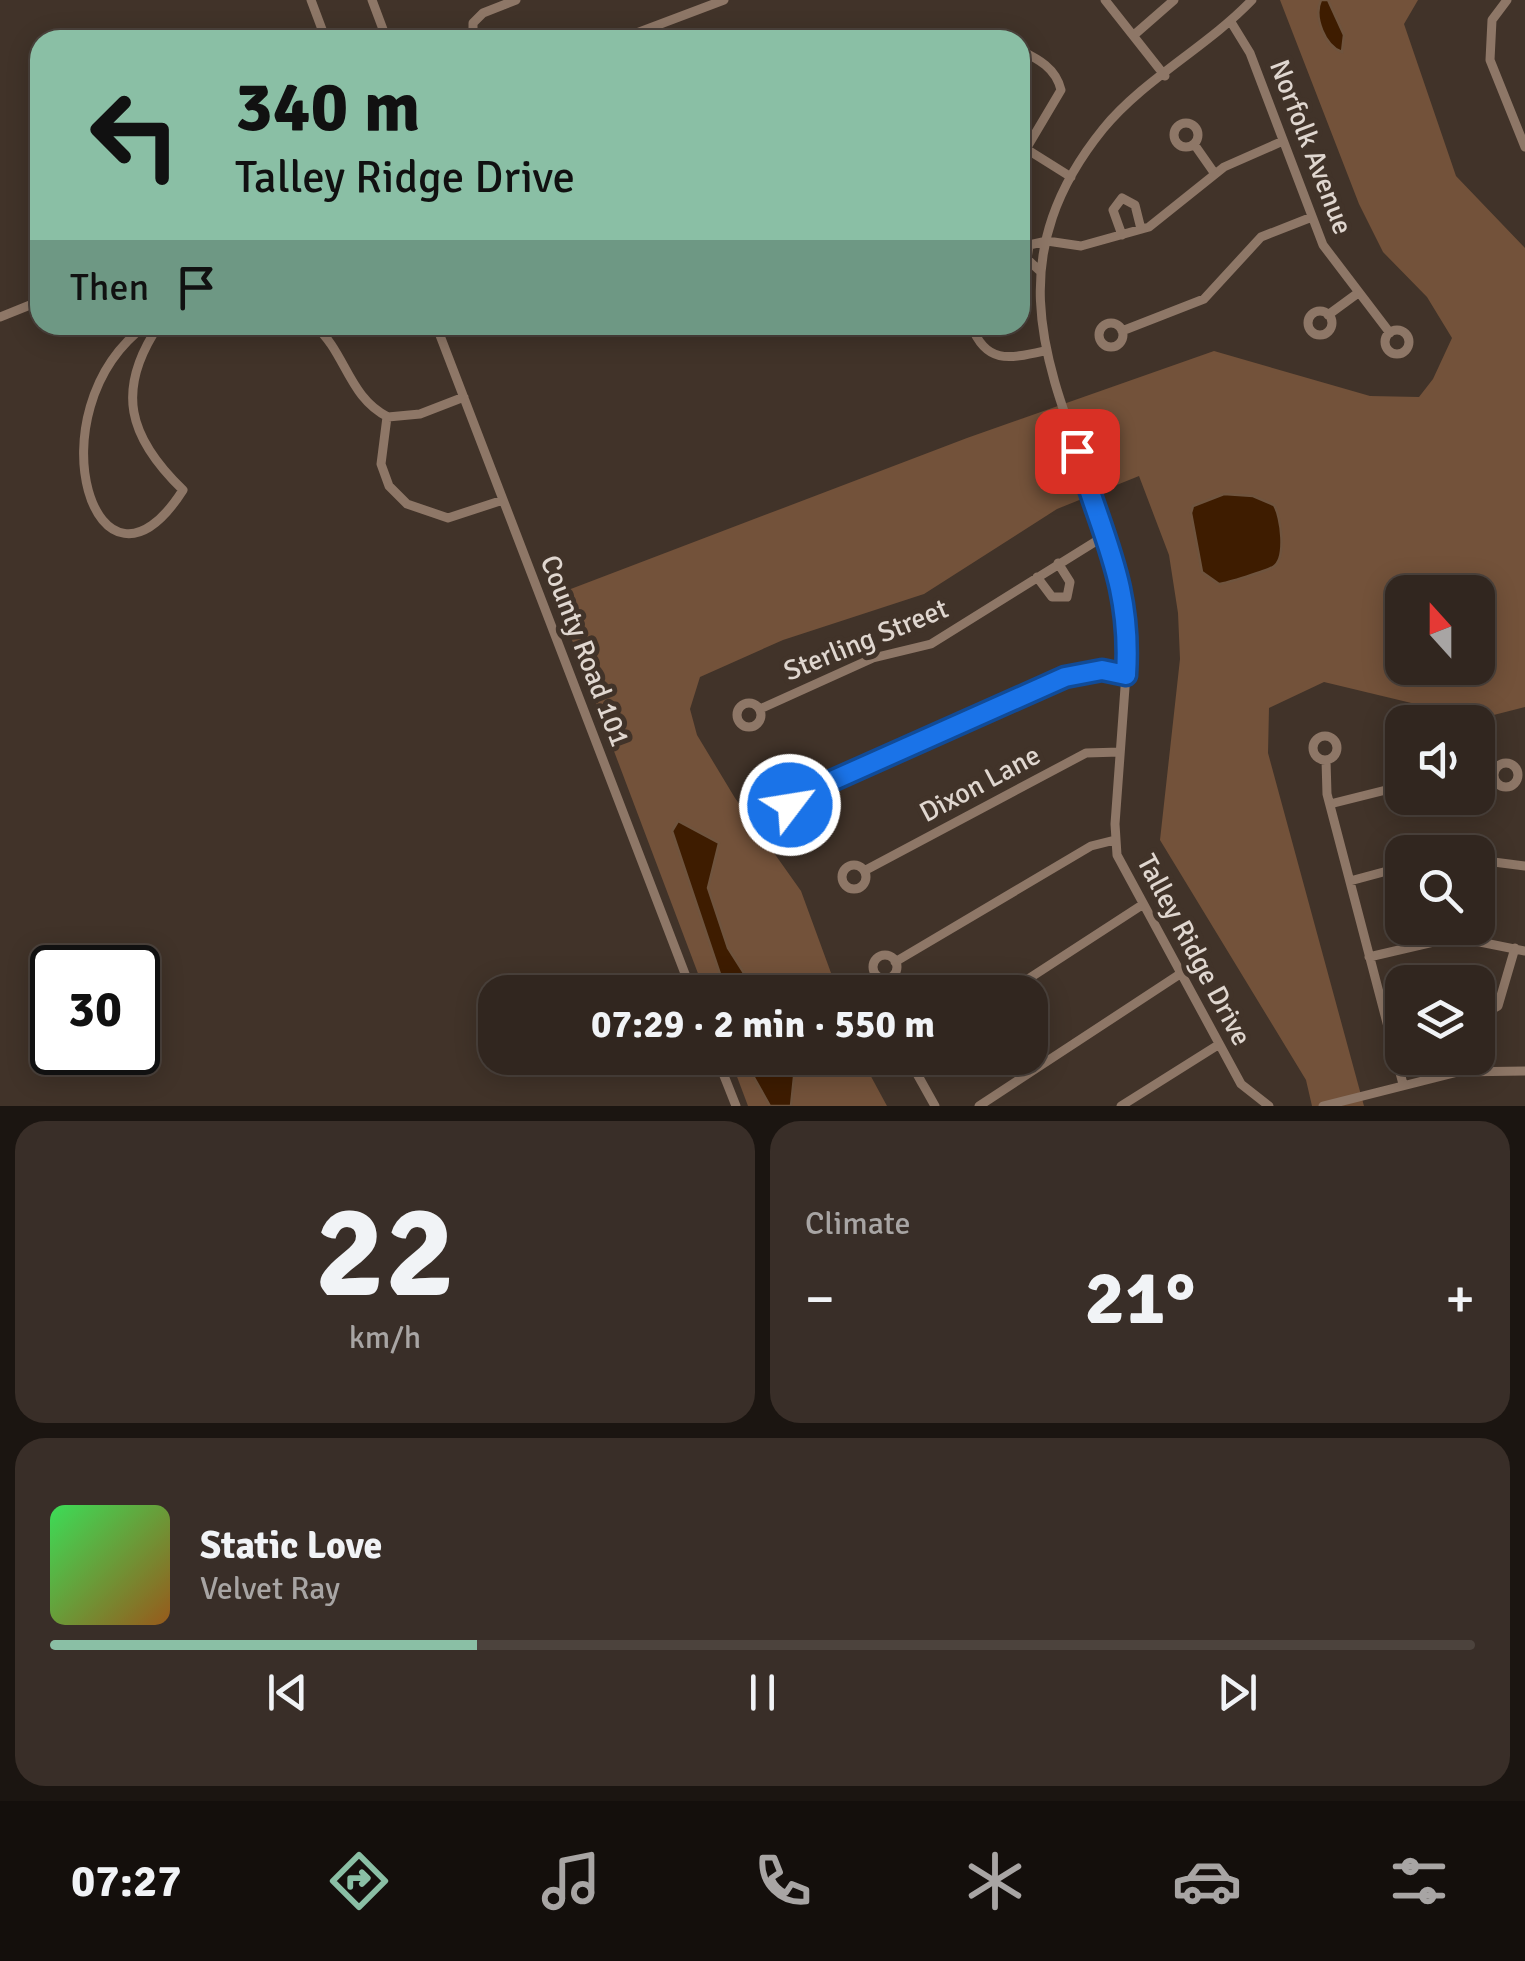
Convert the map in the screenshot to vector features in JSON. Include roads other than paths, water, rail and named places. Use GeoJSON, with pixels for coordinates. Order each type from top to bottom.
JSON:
{"type":"FeatureCollection","features":[{"type":"Feature","properties":{"kind":"street"},"geometry":{"type":"LineString","coordinates":[[311,0],[322,30]]}},
{"type":"Feature","properties":{"kind":"street"},"geometry":{"type":"LineString","coordinates":[[372,0],[383,30]]}},
{"type":"Feature","properties":{"kind":"street"},"geometry":{"type":"LineString","coordinates":[[473,30],[473,22],[483,13],[516,0]]}},
{"type":"Feature","properties":{"kind":"street"},"geometry":{"type":"LineString","coordinates":[[644,30],[724,0]]}},
{"type":"Feature","properties":{"kind":"street"},"geometry":{"type":"LineString","coordinates":[[1105,0],[1164,76]]}},
{"type":"Feature","properties":{"kind":"street"},"geometry":{"type":"LineString","coordinates":[[1134,35],[1174,0]]}},
{"type":"Feature","properties":{"kind":"street","name":"Talley Ridge Drive"},"geometry":{"type":"LineString","coordinates":[[1252,0],[1106,126],[1071,177],[1047,240],[1038,300],[1044,352],[1106,535],[1126,609],[1126,675],[1115,840],[1124,871],[1218,1045],[1241,1084],[1268,1106]]}},
{"type":"Feature","properties":{"kind":"street"},"geometry":{"type":"LineString","coordinates":[[1506,0],[1492,20],[1490,60],[1525,147]]}},
{"type":"Feature","properties":{"kind":"street","name":"Norfolk Avenue"},"geometry":{"type":"LineString","coordinates":[[1230,22],[1250,53],[1323,246],[1390,333]]}},
{"type":"Feature","properties":{"kind":"street"},"geometry":{"type":"LineString","coordinates":[[1030,55],[1043,62],[1059,80],[1060,90],[1030,136]]}},
{"type":"Feature","properties":{"kind":"street"},"geometry":{"type":"LineString","coordinates":[[1047,240],[1081,246],[1141,229],[1216,174],[1283,141]]}},
{"type":"Feature","properties":{"kind":"street"},"geometry":{"type":"LineString","coordinates":[[1194,144],[1216,174]]}},
{"type":"Feature","properties":{"kind":"street"},"geometry":{"type":"LineString","coordinates":[[1030,151],[1071,177]]}},
{"type":"Feature","properties":{"kind":"street"},"geometry":{"type":"LineString","coordinates":[[1122,235],[1113,210],[1122,198],[1135,204],[1141,229]]}},
{"type":"Feature","properties":{"kind":"street"},"geometry":{"type":"LineString","coordinates":[[1122,331],[1204,299],[1261,236],[1312,216]]}},
{"type":"Feature","properties":{"kind":"street","name":"Talley Ridge Drive"},"geometry":{"type":"LineString","coordinates":[[1030,245],[1047,240]]}},
{"type":"Feature","properties":{"kind":"street","name":"Talley Ridge Drive"},"geometry":{"type":"LineString","coordinates":[[1030,259],[1041,272]]}},
{"type":"Feature","properties":{"kind":"street"},"geometry":{"type":"LineString","coordinates":[[1328,315],[1358,293]]}},
{"type":"Feature","properties":{"kind":"street"},"geometry":{"type":"LineString","coordinates":[[0,316],[30,306]]}},
{"type":"Feature","properties":{"kind":"street"},"geometry":{"type":"LineString","coordinates":[[137,335],[101,376],[83,428],[84,478],[94,514],[106,527],[123,534],[142,531],[158,521],[183,490],[155,463],[133,418],[134,370],[153,335]]}},
{"type":"Feature","properties":{"kind":"street"},"geometry":{"type":"LineString","coordinates":[[324,335],[333,345],[359,395],[387,417],[420,414],[464,398]]}},
{"type":"Feature","properties":{"kind":"street","name":"County Road 101"},"geometry":{"type":"LineString","coordinates":[[440,335],[686,975]]}},
{"type":"Feature","properties":{"kind":"street"},"geometry":{"type":"LineString","coordinates":[[975,335],[989,355],[1001,358],[1044,352]]}},
{"type":"Feature","properties":{"kind":"street"},"geometry":{"type":"LineString","coordinates":[[387,417],[381,464],[390,486],[407,504],[428,515],[448,518],[504,500]]}},
{"type":"Feature","properties":{"kind":"street","name":"Sterling Street"},"geometry":{"type":"LineString","coordinates":[[760,709],[873,658],[931,644],[1106,535]]}},
{"type":"Feature","properties":{"kind":"street"},"geometry":{"type":"LineString","coordinates":[[1037,577],[1052,597],[1067,597],[1070,582],[1058,564]]}},
{"type":"Feature","properties":{"kind":"street"},"geometry":{"type":"LineString","coordinates":[[809,791],[1065,677],[1102,670],[1126,675]]}},
{"type":"Feature","properties":{"kind":"street","name":"Dixon Lane"},"geometry":{"type":"LineString","coordinates":[[864,871],[1086,753],[1120,752]]}},
{"type":"Feature","properties":{"kind":"street"},"geometry":{"type":"LineString","coordinates":[[1326,760],[1330,804],[1385,1015]]}},
{"type":"Feature","properties":{"kind":"street"},"geometry":{"type":"LineString","coordinates":[[1330,804],[1385,790]]}},
{"type":"Feature","properties":{"kind":"street"},"geometry":{"type":"LineString","coordinates":[[895,962],[1091,846],[1115,840]]}},
{"type":"Feature","properties":{"kind":"street"},"geometry":{"type":"LineString","coordinates":[[1495,862],[1525,866]]}},
{"type":"Feature","properties":{"kind":"street"},"geometry":{"type":"LineString","coordinates":[[1350,881],[1385,872]]}},
{"type":"Feature","properties":{"kind":"street"},"geometry":{"type":"LineString","coordinates":[[1034,975],[1142,905]]}},
{"type":"Feature","properties":{"kind":"street"},"geometry":{"type":"LineString","coordinates":[[1369,957],[1455,937],[1520,949],[1495,1008]]}},
{"type":"Feature","properties":{"kind":"street"},"geometry":{"type":"LineString","coordinates":[[979,1106],[1180,974]]}},
{"type":"Feature","properties":{"kind":"street"},"geometry":{"type":"LineString","coordinates":[[1121,1106],[1218,1045]]}},
{"type":"Feature","properties":{"kind":"street"},"geometry":{"type":"LineString","coordinates":[[1323,1106],[1458,1072],[1525,1071]]}},
{"type":"Feature","properties":{"kind":"street"},"geometry":{"type":"LineString","coordinates":[[724,1075],[736,1106]]}},
{"type":"Feature","properties":{"kind":"street"},"geometry":{"type":"LineString","coordinates":[[918,1075],[935,1106]]}},
{"type":"Feature","properties":{"kind":"street"},"geometry":{"type":"LineString","coordinates":[[1401,1075],[1403,1084]]}}]}
